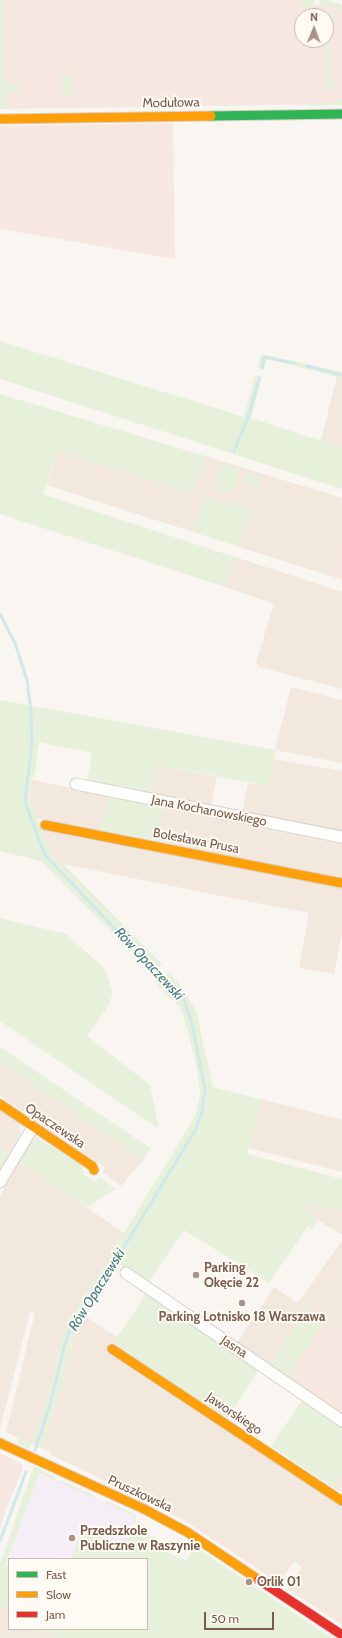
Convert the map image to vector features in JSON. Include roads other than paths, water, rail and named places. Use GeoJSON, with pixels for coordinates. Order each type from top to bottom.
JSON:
{"type":"FeatureCollection","features":[{"type":"Feature","properties":{"kind":"street","name":"Modułowa"},"geometry":{"type":"LineString","coordinates":[[0,119],[342,114]]}},
{"type":"Feature","properties":{"kind":"street","name":"Jana Kochanowskiego"},"geometry":{"type":"LineString","coordinates":[[76,784],[342,838]]}},
{"type":"Feature","properties":{"kind":"street","name":"Bolesława Prusa"},"geometry":{"type":"LineString","coordinates":[[45,825],[342,883]]}},
{"type":"Feature","properties":{"kind":"street","name":"Opaczewska"},"geometry":{"type":"LineString","coordinates":[[0,1104],[92,1166],[94,1170]]}},
{"type":"Feature","properties":{"kind":"street"},"geometry":{"type":"LineString","coordinates":[[0,1182],[33,1127]]}},
{"type":"Feature","properties":{"kind":"street","name":"Jasna"},"geometry":{"type":"LineString","coordinates":[[126,1273],[342,1421]]}},
{"type":"Feature","properties":{"kind":"street","name":"Jaworskiego"},"geometry":{"type":"LineString","coordinates":[[112,1349],[342,1501]]}},
{"type":"Feature","properties":{"kind":"street","name":"Pruszkowska"},"geometry":{"type":"LineString","coordinates":[[0,1443],[116,1496],[181,1528],[342,1635]]}},
{"type":"Feature","properties":{"kind":"waterway"},"geometry":{"type":"LineString","coordinates":[[262,368],[264,357],[294,363]]}},
{"type":"Feature","properties":{"kind":"waterway"},"geometry":{"type":"LineString","coordinates":[[307,366],[342,375]]}},
{"type":"Feature","properties":{"kind":"waterway"},"geometry":{"type":"LineString","coordinates":[[234,451],[249,415],[259,378]]}},
{"type":"Feature","properties":{"kind":"waterway","name":"Rów Opaczewski"},"geometry":{"type":"LineString","coordinates":[[0,614],[15,643],[27,680],[31,712],[32,742],[25,801],[45,855],[116,930],[167,979],[184,999],[192,1024],[205,1089],[202,1112],[196,1129],[102,1283],[72,1326],[65,1343],[50,1405],[35,1450]]}},
{"type":"Feature","properties":{"kind":"waterway","name":"Rów Opaczewski"},"geometry":{"type":"LineString","coordinates":[[0,1541],[26,1472]]}},
{"type":"Feature","properties":{"kind":"place","name":"Parking Okęcie 22"},"geometry":{"type":"Point","coordinates":[196,1275]}},
{"type":"Feature","properties":{"kind":"place","name":"Parking Lotnisko 18 Warszawa"},"geometry":{"type":"Point","coordinates":[242,1303]}},
{"type":"Feature","properties":{"kind":"place","name":"Przedszkole Publiczne w Raszynie"},"geometry":{"type":"Point","coordinates":[72,1538]}},
{"type":"Feature","properties":{"kind":"place","name":"Orlik 01"},"geometry":{"type":"Point","coordinates":[249,1582]}}]}
